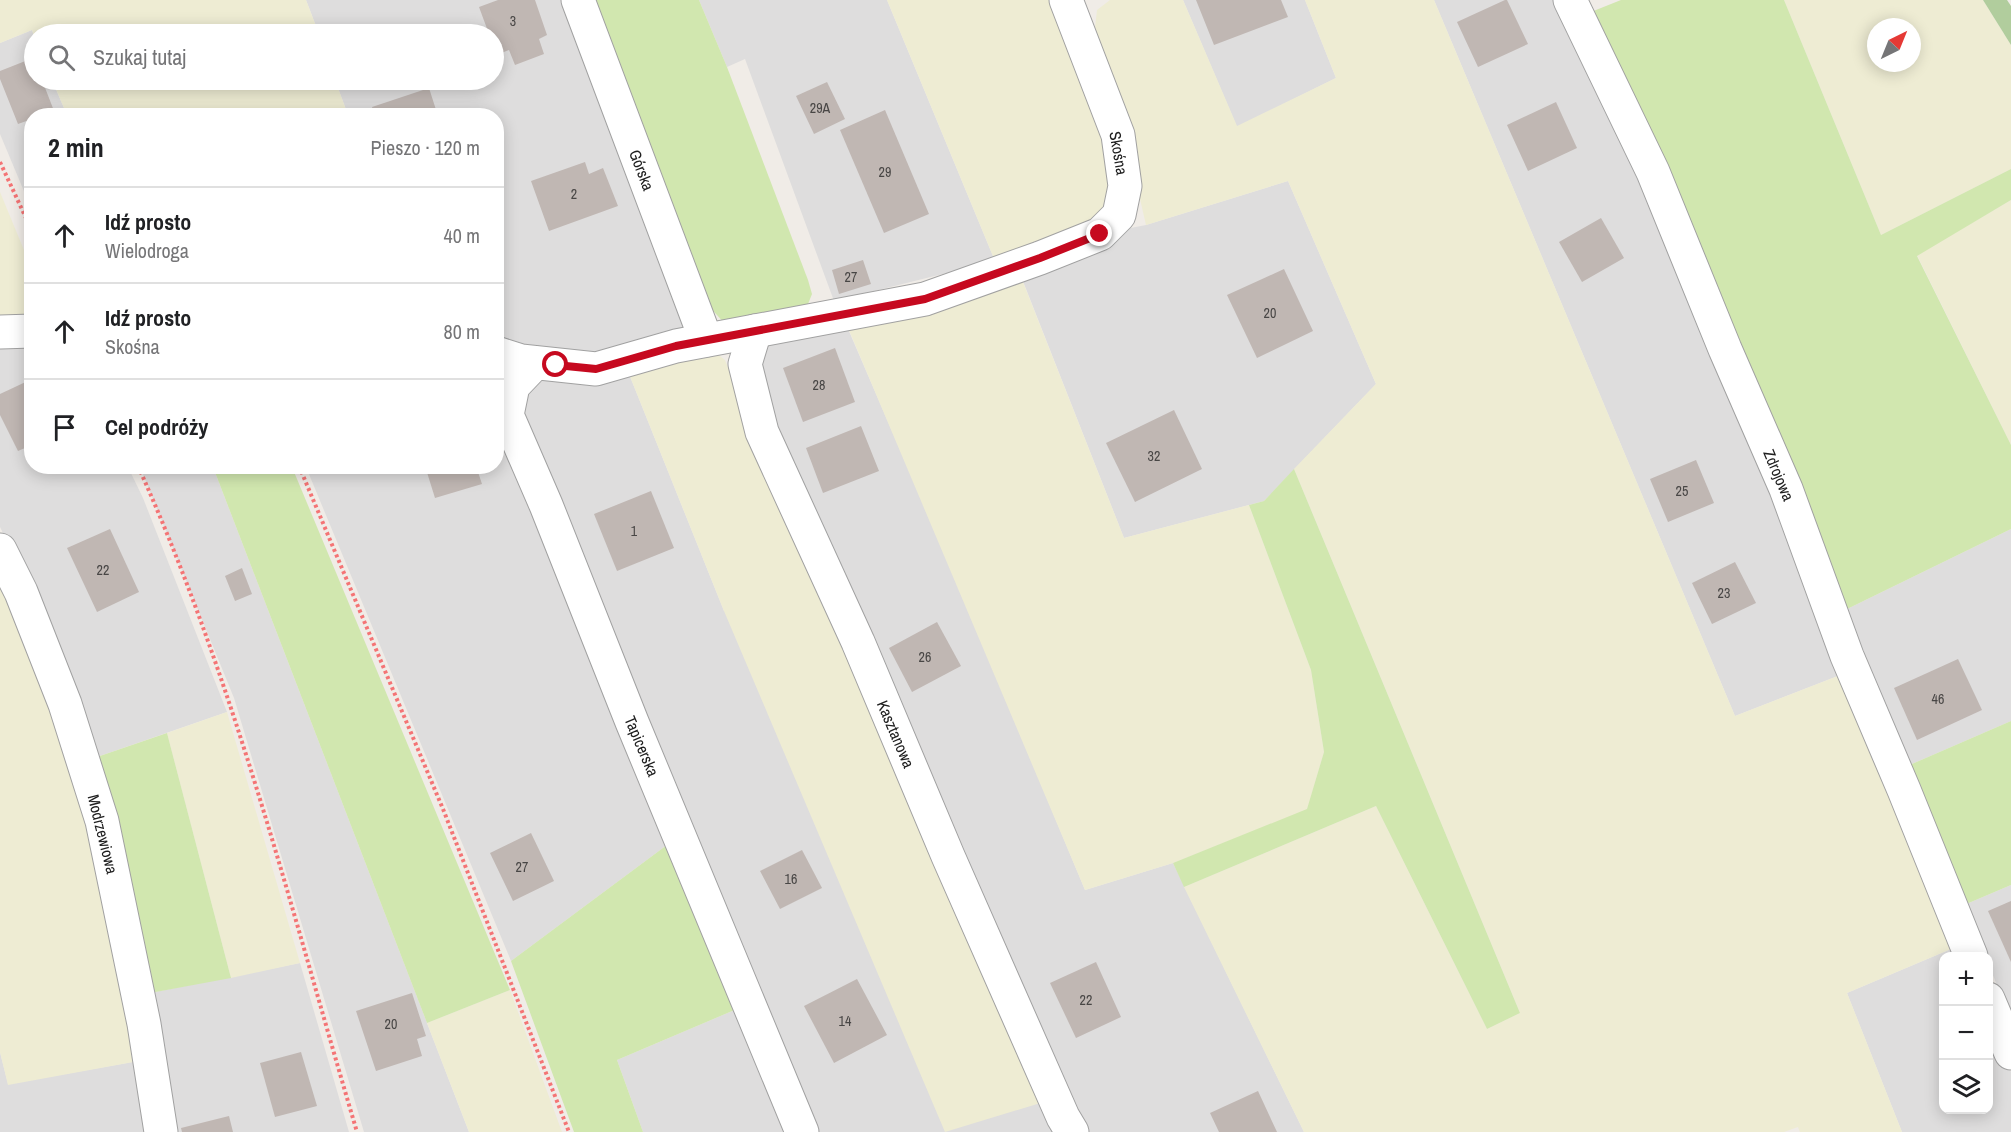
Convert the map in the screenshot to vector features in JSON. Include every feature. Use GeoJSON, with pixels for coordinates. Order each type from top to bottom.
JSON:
{"type":"FeatureCollection","features":[{"type":"Feature","properties":{"kind":"street","name":"Górska"},"geometry":{"type":"LineString","coordinates":[[578,0],[706,340]]}},
{"type":"Feature","properties":{"kind":"street","name":"Skośna"},"geometry":{"type":"LineString","coordinates":[[504,356],[521,361],[596,369],[676,346],[925,299],[1100,234],[1119,215],[1125,186],[1119,135],[1066,0]]}},
{"type":"Feature","properties":{"kind":"street","name":"Zdrojowa"},"geometry":{"type":"LineString","coordinates":[[1570,0],[1653,172],[1725,349],[1786,489],[1846,656],[1904,790],[1969,952]]}},
{"type":"Feature","properties":{"kind":"street"},"geometry":{"type":"LineString","coordinates":[[0,332],[24,331]]}},
{"type":"Feature","properties":{"kind":"street","name":"Kasztanowa"},"geometry":{"type":"LineString","coordinates":[[755,331],[746,364],[762,432],[858,642],[1062,1117],[1072,1132]]}},
{"type":"Feature","properties":{"kind":"street","name":"Tapicerska"},"geometry":{"type":"LineString","coordinates":[[535,363],[513,386],[507,415],[546,505],[632,722],[802,1132]]}},
{"type":"Feature","properties":{"kind":"street","name":"Modrzewiowa"},"geometry":{"type":"LineString","coordinates":[[0,550],[21,592],[65,704],[102,821],[144,1024],[161,1132]]}},
{"type":"Feature","properties":{"kind":"street"},"geometry":{"type":"LineString","coordinates":[[1992,1006],[2011,1053]]}},
{"type":"Feature","properties":{"kind":"path"},"geometry":{"type":"LineString","coordinates":[[0,162],[24,214]]}},
{"type":"Feature","properties":{"kind":"path"},"geometry":{"type":"LineString","coordinates":[[142,474],[159,513],[236,718],[357,1132]]}},
{"type":"Feature","properties":{"kind":"path"},"geometry":{"type":"LineString","coordinates":[[302,474],[443,808],[569,1132]]}},
{"type":"Feature","properties":{"kind":"shaded area"},"geometry":{"type":"Polygon","coordinates":[[[0,0],[306,0],[315,24],[24,24],[24,33],[0,43],[0,0]]]}},
{"type":"Feature","properties":{"kind":"shaded area"},"geometry":{"type":"Polygon","coordinates":[[[306,0],[568,0],[685,330],[590,357],[504,345],[504,108],[345,108],[339,90],[504,90],[504,24],[315,24],[306,0]]]}},
{"type":"Feature","properties":{"kind":"shaded area"},"geometry":{"type":"Polygon","coordinates":[[[699,0],[887,0],[995,261],[834,301],[745,59],[727,67],[699,0]]]}},
{"type":"Feature","properties":{"kind":"shaded area"},"geometry":{"type":"Polygon","coordinates":[[[887,0],[1054,0],[1108,134],[1114,183],[1106,213],[1090,229],[995,261],[887,0]]]}},
{"type":"Feature","properties":{"kind":"shaded area"},"geometry":{"type":"Polygon","coordinates":[[[1110,0],[1183,0],[1237,126],[1336,78],[1305,0],[1434,0],[1735,716],[1843,674],[1958,946],[1939,952],[1939,954],[1847,993],[1902,1132],[1800,1132],[1798,1127],[1784,1132],[1304,1132],[1184,887],[1376,806],[1487,1029],[1520,1013],[1294,469],[1376,384],[1288,181],[1146,225],[1095,28],[1097,10],[1110,0]]]}},
{"type":"Feature","properties":{"kind":"shaded area"},"geometry":{"type":"Polygon","coordinates":[[[1183,0],[1305,0],[1336,78],[1237,127],[1183,0]]]}},
{"type":"Feature","properties":{"kind":"shaded area"},"geometry":{"type":"Polygon","coordinates":[[[1434,0],[1562,0],[1734,393],[1843,674],[1735,716],[1434,0]]]}},
{"type":"Feature","properties":{"kind":"shaded area"},"geometry":{"type":"Polygon","coordinates":[[[1784,0],[1983,0],[2011,45],[2011,169],[1881,235],[1784,0]]]}},
{"type":"Feature","properties":{"kind":"shaded area"},"geometry":{"type":"Polygon","coordinates":[[[24,33],[24,90],[56,90],[64,108],[24,108],[24,191],[0,134],[0,43],[24,33]]]}},
{"type":"Feature","properties":{"kind":"shaded area"},"geometry":{"type":"Polygon","coordinates":[[[56,90],[339,90],[345,108],[64,108],[56,90]]]}},
{"type":"Feature","properties":{"kind":"shaded area"},"geometry":{"type":"Polygon","coordinates":[[[1288,181],[1376,384],[1264,501],[1124,538],[1017,266],[1100,234],[1146,225],[1288,181]]]}},
{"type":"Feature","properties":{"kind":"shaded area"},"geometry":{"type":"Polygon","coordinates":[[[0,192],[24,250],[24,321],[0,322],[0,192]]]}},
{"type":"Feature","properties":{"kind":"shaded area"},"geometry":{"type":"Polygon","coordinates":[[[2011,200],[2011,445],[1917,255],[2011,200]]]}},
{"type":"Feature","properties":{"kind":"shaded area"},"geometry":{"type":"Polygon","coordinates":[[[1021,277],[1124,538],[1249,505],[1311,670],[1324,752],[1307,810],[1173,863],[1085,890],[846,323],[1021,277]]]}},
{"type":"Feature","properties":{"kind":"shaded area"},"geometry":{"type":"Polygon","coordinates":[[[842,315],[949,563],[1085,890],[1173,863],[1304,1132],[814,1132],[516,418],[518,395],[539,375],[627,369],[724,611],[762,432],[755,331],[842,315]]]}},
{"type":"Feature","properties":{"kind":"shaded area"},"geometry":{"type":"Polygon","coordinates":[[[24,340],[24,474],[131,474],[143,498],[227,712],[97,757],[27,582],[0,527],[0,341],[24,340]]]}},
{"type":"Feature","properties":{"kind":"shaded area"},"geometry":{"type":"Polygon","coordinates":[[[716,353],[725,360],[765,457],[1047,1101],[945,1132],[724,611],[627,369],[716,353]]]}},
{"type":"Feature","properties":{"kind":"shaded area"},"geometry":{"type":"Polygon","coordinates":[[[504,412],[671,842],[511,961],[309,474],[504,474],[504,412]]]}},
{"type":"Feature","properties":{"kind":"shaded area"},"geometry":{"type":"Polygon","coordinates":[[[143,474],[216,474],[469,1132],[364,1132],[234,698],[143,474]]]}},
{"type":"Feature","properties":{"kind":"shaded area"},"geometry":{"type":"Polygon","coordinates":[[[2011,529],[2011,721],[1905,767],[1843,611],[2011,529]]]}},
{"type":"Feature","properties":{"kind":"shaded area"},"geometry":{"type":"Polygon","coordinates":[[[0,566],[60,707],[144,1060],[8,1085],[0,1052],[0,566]]]}},
{"type":"Feature","properties":{"kind":"shaded area"},"geometry":{"type":"Polygon","coordinates":[[[227,712],[300,963],[231,978],[167,733],[227,712]]]}},
{"type":"Feature","properties":{"kind":"shaded area"},"geometry":{"type":"Polygon","coordinates":[[[2011,885],[2011,1021],[1993,975],[1993,952],[1983,952],[1964,905],[2011,885]]]}},
{"type":"Feature","properties":{"kind":"shaded area"},"geometry":{"type":"Polygon","coordinates":[[[1958,946],[1960,952],[1944,952],[1958,946]]]}},
{"type":"Feature","properties":{"kind":"shaded area"},"geometry":{"type":"Polygon","coordinates":[[[1939,954],[1939,1114],[1993,1114],[1993,1029],[2011,1072],[2011,1132],[1902,1132],[1847,993],[1939,954]]]}},
{"type":"Feature","properties":{"kind":"shaded area"},"geometry":{"type":"Polygon","coordinates":[[[300,963],[349,1132],[169,1132],[145,994],[300,963]]]}},
{"type":"Feature","properties":{"kind":"shaded area"},"geometry":{"type":"Polygon","coordinates":[[[510,990],[562,1132],[469,1132],[427,1023],[510,990]]]}},
{"type":"Feature","properties":{"kind":"shaded area"},"geometry":{"type":"Polygon","coordinates":[[[744,1006],[796,1132],[643,1132],[617,1060],[744,1006]]]}},
{"type":"Feature","properties":{"kind":"shaded area"},"geometry":{"type":"Polygon","coordinates":[[[0,1052],[8,1084],[144,1060],[157,1132],[0,1132],[0,1052]]]}},
{"type":"Feature","properties":{"kind":"green space"},"geometry":{"type":"Polygon","coordinates":[[[588,0],[699,0],[808,280],[812,294],[804,314],[726,325],[707,304],[588,0]]]}},
{"type":"Feature","properties":{"kind":"green space"},"geometry":{"type":"Polygon","coordinates":[[[1621,0],[1784,0],[1881,235],[2011,169],[2011,200],[1917,256],[2011,445],[2011,529],[1843,611],[1586,14],[1621,0]]]}},
{"type":"Feature","properties":{"kind":"green space"},"geometry":{"type":"Polygon","coordinates":[[[1983,0],[2007,0],[2011,6],[2011,45],[1983,0]]]}},
{"type":"Feature","properties":{"kind":"green space"},"geometry":{"type":"Polygon","coordinates":[[[1294,469],[1520,1013],[1487,1029],[1376,806],[1184,887],[1173,863],[1307,809],[1324,752],[1311,670],[1249,505],[1264,501],[1294,469]]]}},
{"type":"Feature","properties":{"kind":"green space"},"geometry":{"type":"Polygon","coordinates":[[[216,474],[295,474],[510,990],[427,1023],[216,474]]]}},
{"type":"Feature","properties":{"kind":"green space"},"geometry":{"type":"Polygon","coordinates":[[[2011,721],[2011,885],[1964,905],[1905,767],[2011,721]]]}},
{"type":"Feature","properties":{"kind":"green space"},"geometry":{"type":"Polygon","coordinates":[[[167,733],[231,978],[145,994],[97,757],[167,733]]]}},
{"type":"Feature","properties":{"kind":"green space"},"geometry":{"type":"Polygon","coordinates":[[[671,842],[744,1006],[617,1060],[643,1132],[574,1132],[511,961],[671,842]]]}},
{"type":"Feature","properties":{"kind":"building"},"geometry":{"type":"Polygon","coordinates":[[[498,0],[535,0],[547,35],[539,39],[544,54],[515,65],[509,50],[504,52],[504,24],[485,24],[479,7],[498,0]]]}},
{"type":"Feature","properties":{"kind":"building"},"geometry":{"type":"Polygon","coordinates":[[[1196,0],[1281,0],[1288,17],[1214,45],[1196,0]]]}},
{"type":"Feature","properties":{"kind":"building"},"geometry":{"type":"Polygon","coordinates":[[[1505,0],[1528,44],[1478,67],[1457,22],[1505,0]]]}},
{"type":"Feature","properties":{"kind":"building"},"geometry":{"type":"Polygon","coordinates":[[[24,62],[24,90],[46,90],[53,108],[24,108],[24,122],[18,124],[0,79],[0,71],[24,62]]]}},
{"type":"Feature","properties":{"kind":"building"},"geometry":{"type":"Polygon","coordinates":[[[827,82],[845,119],[814,134],[796,96],[827,82]]]}},
{"type":"Feature","properties":{"kind":"building"},"geometry":{"type":"Polygon","coordinates":[[[423,90],[430,90],[435,108],[372,108],[423,90]]]}},
{"type":"Feature","properties":{"kind":"building"},"geometry":{"type":"Polygon","coordinates":[[[1556,102],[1577,148],[1528,171],[1507,125],[1556,102]]]}},
{"type":"Feature","properties":{"kind":"building"},"geometry":{"type":"Polygon","coordinates":[[[885,110],[929,214],[884,233],[840,130],[885,110]]]}},
{"type":"Feature","properties":{"kind":"building"},"geometry":{"type":"Polygon","coordinates":[[[585,162],[589,174],[603,168],[618,206],[549,231],[531,181],[585,162]]]}},
{"type":"Feature","properties":{"kind":"building"},"geometry":{"type":"Polygon","coordinates":[[[1601,218],[1624,258],[1582,282],[1559,242],[1601,218]]]}},
{"type":"Feature","properties":{"kind":"building"},"geometry":{"type":"Polygon","coordinates":[[[863,260],[871,284],[839,294],[832,270],[863,260]]]}},
{"type":"Feature","properties":{"kind":"building"},"geometry":{"type":"Polygon","coordinates":[[[1284,269],[1313,331],[1257,358],[1227,295],[1284,269]]]}},
{"type":"Feature","properties":{"kind":"building"},"geometry":{"type":"Polygon","coordinates":[[[835,348],[855,402],[803,422],[783,368],[835,348]]]}},
{"type":"Feature","properties":{"kind":"building"},"geometry":{"type":"Polygon","coordinates":[[[24,383],[24,448],[18,451],[0,415],[0,394],[24,383]]]}},
{"type":"Feature","properties":{"kind":"building"},"geometry":{"type":"Polygon","coordinates":[[[1174,410],[1202,469],[1135,502],[1106,443],[1174,410]]]}},
{"type":"Feature","properties":{"kind":"building"},"geometry":{"type":"Polygon","coordinates":[[[861,426],[879,471],[823,493],[806,448],[861,426]]]}},
{"type":"Feature","properties":{"kind":"building"},"geometry":{"type":"Polygon","coordinates":[[[1696,460],[1714,503],[1668,522],[1650,479],[1696,460]]]}},
{"type":"Feature","properties":{"kind":"building"},"geometry":{"type":"Polygon","coordinates":[[[428,474],[479,474],[482,484],[435,498],[428,474]]]}},
{"type":"Feature","properties":{"kind":"building"},"geometry":{"type":"Polygon","coordinates":[[[651,491],[674,548],[617,571],[594,514],[651,491]]]}},
{"type":"Feature","properties":{"kind":"building"},"geometry":{"type":"Polygon","coordinates":[[[110,529],[139,592],[97,612],[67,548],[110,529]]]}},
{"type":"Feature","properties":{"kind":"building"},"geometry":{"type":"Polygon","coordinates":[[[1735,562],[1756,603],[1712,624],[1692,583],[1735,562]]]}},
{"type":"Feature","properties":{"kind":"building"},"geometry":{"type":"Polygon","coordinates":[[[242,568],[252,594],[235,601],[225,576],[242,568]]]}},
{"type":"Feature","properties":{"kind":"building"},"geometry":{"type":"Polygon","coordinates":[[[937,622],[961,666],[912,692],[889,648],[937,622]]]}},
{"type":"Feature","properties":{"kind":"building"},"geometry":{"type":"Polygon","coordinates":[[[1958,659],[1982,710],[1917,740],[1894,688],[1958,659]]]}},
{"type":"Feature","properties":{"kind":"building"},"geometry":{"type":"Polygon","coordinates":[[[531,833],[554,881],[513,901],[490,853],[531,833]]]}},
{"type":"Feature","properties":{"kind":"building"},"geometry":{"type":"Polygon","coordinates":[[[802,850],[822,888],[780,909],[760,871],[802,850]]]}},
{"type":"Feature","properties":{"kind":"building"},"geometry":{"type":"Polygon","coordinates":[[[2011,901],[2011,962],[1988,911],[2011,901]]]}},
{"type":"Feature","properties":{"kind":"building"},"geometry":{"type":"Polygon","coordinates":[[[1096,962],[1121,1017],[1076,1038],[1050,983],[1096,962]]]}},
{"type":"Feature","properties":{"kind":"building"},"geometry":{"type":"Polygon","coordinates":[[[857,979],[887,1035],[834,1063],[804,1006],[857,979]]]}},
{"type":"Feature","properties":{"kind":"building"},"geometry":{"type":"Polygon","coordinates":[[[412,993],[426,1036],[417,1039],[422,1056],[376,1071],[356,1011],[412,993]]]}},
{"type":"Feature","properties":{"kind":"building"},"geometry":{"type":"Polygon","coordinates":[[[301,1052],[317,1106],[275,1117],[260,1063],[301,1052]]]}},
{"type":"Feature","properties":{"kind":"building"},"geometry":{"type":"Polygon","coordinates":[[[1258,1091],[1277,1132],[1219,1132],[1210,1113],[1258,1091]]]}},
{"type":"Feature","properties":{"kind":"building"},"geometry":{"type":"Polygon","coordinates":[[[229,1116],[233,1132],[182,1132],[181,1128],[229,1116]]]}},
{"type":"Feature","properties":{"kind":"route"},"geometry":{"type":"LineString","coordinates":[[556,365],[596,369],[676,346],[925,299],[1100,234]]}}]}
